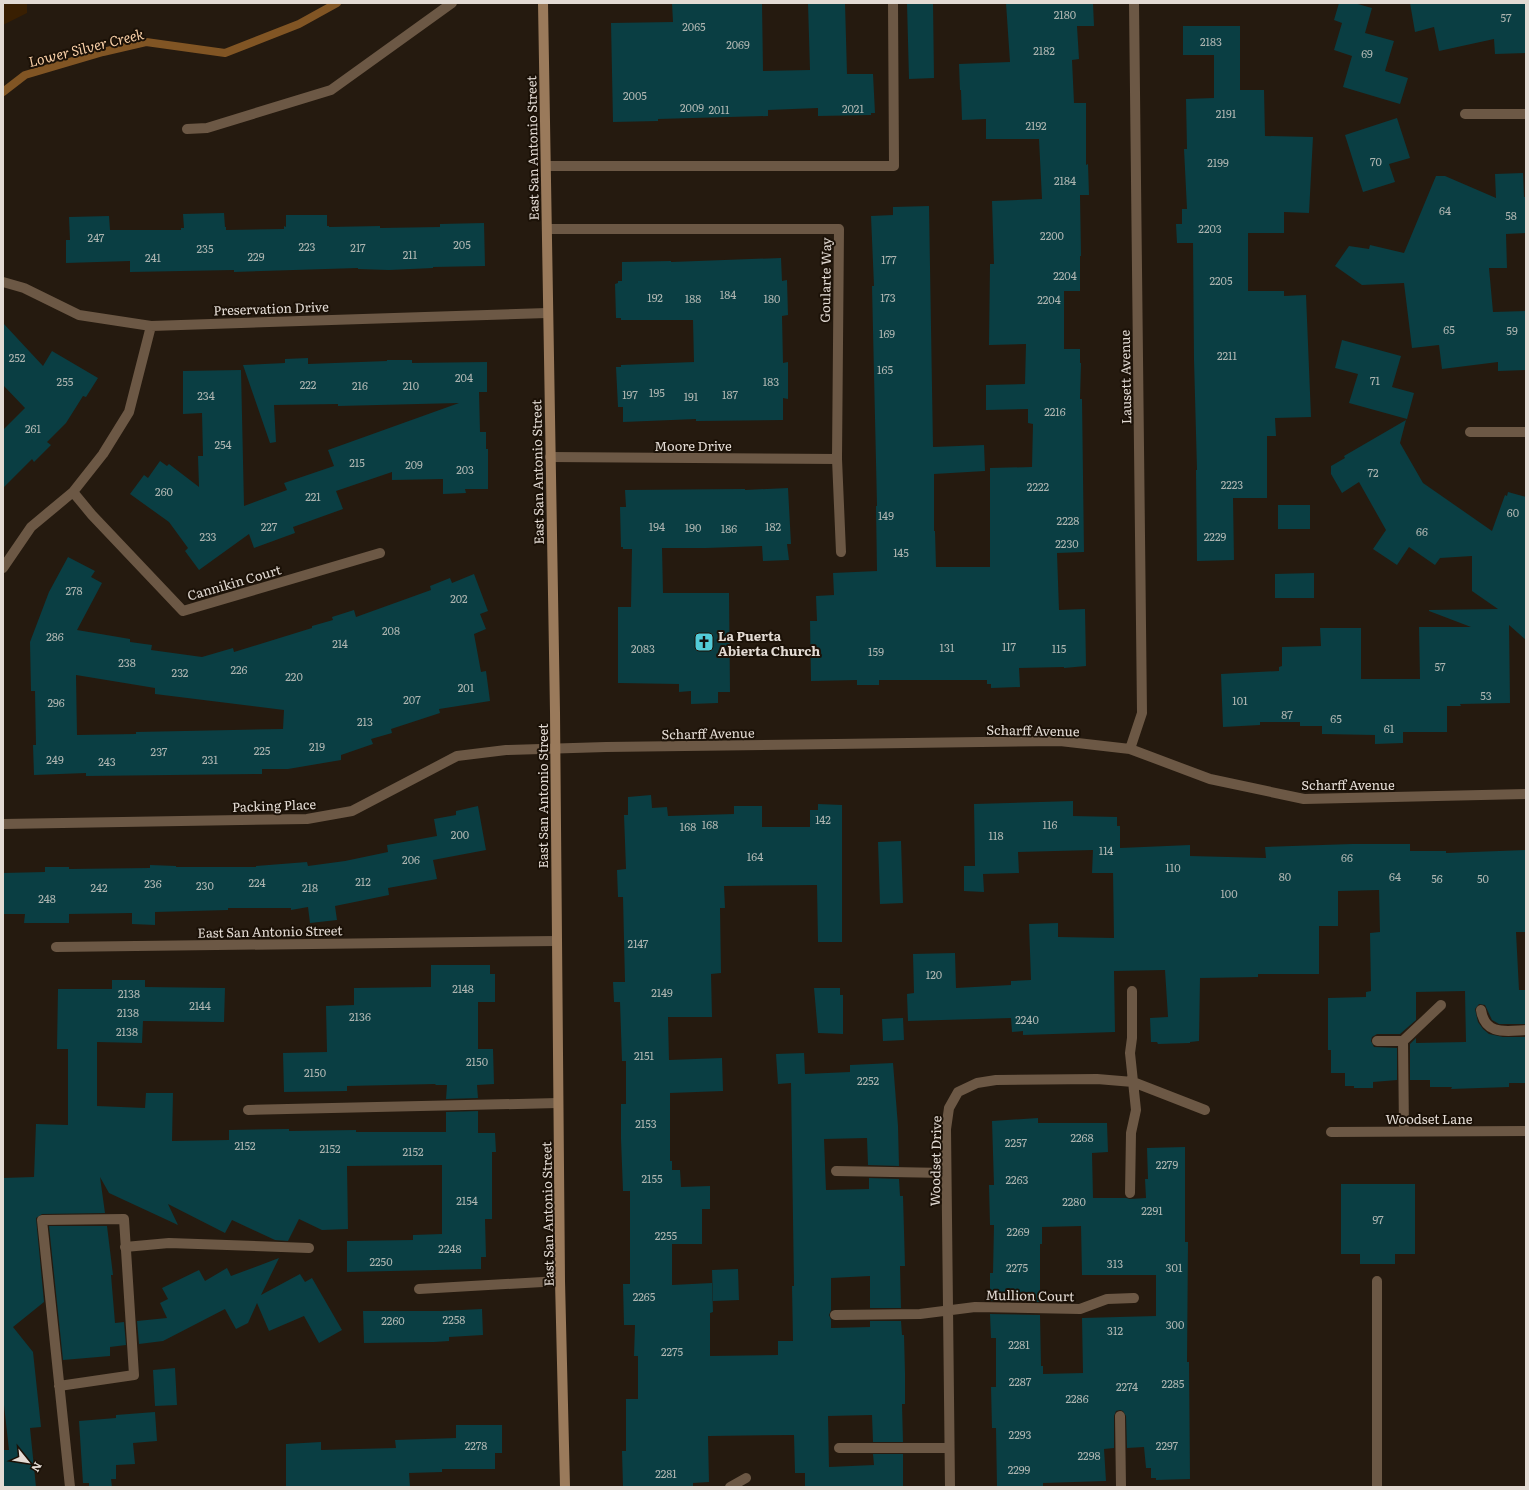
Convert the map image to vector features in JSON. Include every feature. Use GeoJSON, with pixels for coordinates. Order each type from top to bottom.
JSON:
{"type":"FeatureCollection","features":[{"type":"Feature","properties":{"kind":"main road","name":"East San Antonio Street"},"geometry":{"type":"LineString","coordinates":[[543,3],[555,748],[560,1281],[565,1487]]}},
{"type":"Feature","properties":{"kind":"street"},"geometry":{"type":"LineString","coordinates":[[187,129],[207,128],[331,90],[452,3]]}},
{"type":"Feature","properties":{"kind":"street"},"geometry":{"type":"LineString","coordinates":[[546,166],[894,166],[893,3]]}},
{"type":"Feature","properties":{"kind":"street","name":"Lausett Avenue"},"geometry":{"type":"LineString","coordinates":[[1130,748],[1142,713],[1134,3]]}},
{"type":"Feature","properties":{"kind":"street"},"geometry":{"type":"LineString","coordinates":[[1465,114],[1526,114]]}},
{"type":"Feature","properties":{"kind":"street","name":"Goularte Way"},"geometry":{"type":"LineString","coordinates":[[546,229],[839,229],[837,458],[841,552]]}},
{"type":"Feature","properties":{"kind":"street","name":"Preservation Drive"},"geometry":{"type":"LineString","coordinates":[[3,282],[24,288],[80,315],[151,326],[547,313]]}},
{"type":"Feature","properties":{"kind":"street"},"geometry":{"type":"LineString","coordinates":[[3,568],[31,527],[73,492],[103,454],[129,412],[151,326]]}},
{"type":"Feature","properties":{"kind":"street"},"geometry":{"type":"LineString","coordinates":[[1470,432],[1526,432]]}},
{"type":"Feature","properties":{"kind":"street","name":"Moore Drive"},"geometry":{"type":"LineString","coordinates":[[550,457],[837,458]]}},
{"type":"Feature","properties":{"kind":"street","name":"Cannikin Court"},"geometry":{"type":"LineString","coordinates":[[73,492],[92,515],[183,611],[380,553]]}},
{"type":"Feature","properties":{"kind":"street","name":"Scharff Avenue"},"geometry":{"type":"LineString","coordinates":[[555,748],[1060,741],[1130,748],[1210,779],[1304,799],[1526,794]]}},
{"type":"Feature","properties":{"kind":"street","name":"Packing Place"},"geometry":{"type":"LineString","coordinates":[[3,824],[307,818],[352,811],[457,756],[506,750],[555,748]]}},
{"type":"Feature","properties":{"kind":"street","name":"East San Antonio Street"},"geometry":{"type":"LineString","coordinates":[[56,947],[557,941]]}},
{"type":"Feature","properties":{"kind":"street"},"geometry":{"type":"LineString","coordinates":[[1130,1193],[1131,1133],[1136,1110],[1130,1053],[1132,1038],[1132,991]]}},
{"type":"Feature","properties":{"kind":"street"},"geometry":{"type":"LineString","coordinates":[[1377,1041],[1403,1041],[1441,1005]]}},
{"type":"Feature","properties":{"kind":"street"},"geometry":{"type":"LineString","coordinates":[[1481,1010],[1482,1017],[1490,1027],[1503,1031],[1526,1030]]}},
{"type":"Feature","properties":{"kind":"street"},"geometry":{"type":"LineString","coordinates":[[1403,1041],[1404,1131]]}},
{"type":"Feature","properties":{"kind":"street","name":"Woodset Drive"},"geometry":{"type":"LineString","coordinates":[[950,1487],[946,1129],[949,1108],[958,1092],[977,1083],[996,1080],[1097,1078],[1133,1082],[1205,1110]]}},
{"type":"Feature","properties":{"kind":"street"},"geometry":{"type":"LineString","coordinates":[[248,1110],[558,1104]]}},
{"type":"Feature","properties":{"kind":"street","name":"Woodset Lane"},"geometry":{"type":"LineString","coordinates":[[1331,1132],[1526,1131]]}},
{"type":"Feature","properties":{"kind":"street"},"geometry":{"type":"LineString","coordinates":[[836,1171],[946,1173]]}},
{"type":"Feature","properties":{"kind":"street"},"geometry":{"type":"LineString","coordinates":[[59,1386],[134,1375],[124,1219],[42,1220],[59,1386],[70,1487]]}},
{"type":"Feature","properties":{"kind":"street"},"geometry":{"type":"LineString","coordinates":[[125,1247],[169,1243],[310,1248]]}},
{"type":"Feature","properties":{"kind":"street"},"geometry":{"type":"LineString","coordinates":[[419,1289],[560,1281]]}},
{"type":"Feature","properties":{"kind":"street"},"geometry":{"type":"LineString","coordinates":[[1377,1281],[1377,1487]]}},
{"type":"Feature","properties":{"kind":"street","name":"Mullion Court"},"geometry":{"type":"LineString","coordinates":[[835,1315],[920,1314],[975,1307],[1080,1309],[1107,1299],[1134,1298]]}},
{"type":"Feature","properties":{"kind":"street"},"geometry":{"type":"LineString","coordinates":[[1120,1416],[1121,1487]]}},
{"type":"Feature","properties":{"kind":"street"},"geometry":{"type":"LineString","coordinates":[[839,1448],[949,1448]]}},
{"type":"Feature","properties":{"kind":"street"},"geometry":{"type":"LineString","coordinates":[[730,1487],[746,1478]]}},
{"type":"Feature","properties":{"kind":"shaded area"},"geometry":{"type":"Polygon","coordinates":[[[3,3],[27,3],[27,13],[3,25],[3,3]]]}},
{"type":"Feature","properties":{"kind":"building"},"geometry":{"type":"Polygon","coordinates":[[[672,3],[762,3],[763,71],[810,70],[808,3],[845,3],[847,74],[873,74],[875,113],[871,113],[871,115],[818,116],[818,108],[768,110],[768,116],[658,119],[658,121],[613,122],[611,23],[673,22],[672,3]]]}},
{"type":"Feature","properties":{"kind":"building"},"geometry":{"type":"Polygon","coordinates":[[[907,3],[933,3],[934,78],[909,79],[907,3]]]}},
{"type":"Feature","properties":{"kind":"building"},"geometry":{"type":"Polygon","coordinates":[[[1006,3],[1093,3],[1094,26],[1077,26],[1079,59],[1072,60],[1074,103],[1086,103],[1086,165],[1088,164],[1089,195],[1080,195],[1080,291],[1064,291],[1064,349],[1080,349],[1084,552],[1057,553],[1059,610],[1085,609],[1086,666],[1064,668],[1019,668],[1020,687],[991,688],[991,684],[987,684],[987,680],[879,680],[879,685],[857,685],[857,680],[811,681],[810,621],[817,621],[816,596],[834,595],[833,573],[877,571],[872,286],[874,286],[871,216],[893,215],[893,207],[929,206],[933,447],[984,445],[985,471],[934,474],[934,531],[936,567],[990,567],[990,468],[1032,467],[1033,424],[1028,423],[1028,409],[986,410],[986,385],[1025,384],[1026,344],[989,345],[990,264],[994,264],[992,201],[1042,199],[1039,139],[986,139],[986,119],[962,120],[960,90],[959,64],[1010,62],[1006,3]]]}},
{"type":"Feature","properties":{"kind":"building"},"geometry":{"type":"Polygon","coordinates":[[[1339,3],[1354,3],[1372,8],[1365,33],[1394,41],[1385,71],[1408,78],[1400,104],[1343,87],[1352,56],[1334,50],[1342,23],[1334,20],[1339,3]]]}},
{"type":"Feature","properties":{"kind":"building"},"geometry":{"type":"Polygon","coordinates":[[[1410,3],[1526,3],[1526,53],[1495,54],[1494,39],[1439,51],[1434,27],[1415,32],[1410,3]]]}},
{"type":"Feature","properties":{"kind":"building"},"geometry":{"type":"Polygon","coordinates":[[[1183,26],[1240,26],[1240,90],[1264,90],[1265,136],[1313,137],[1309,213],[1284,212],[1284,233],[1248,233],[1248,291],[1284,291],[1284,296],[1306,295],[1311,417],[1275,418],[1276,436],[1267,436],[1267,498],[1233,498],[1234,560],[1197,561],[1193,243],[1177,243],[1176,224],[1182,224],[1182,209],[1187,209],[1184,149],[1187,149],[1186,99],[1214,98],[1214,55],[1183,55],[1183,26]]]}},
{"type":"Feature","properties":{"kind":"building"},"geometry":{"type":"Polygon","coordinates":[[[1397,118],[1410,158],[1389,164],[1395,182],[1363,192],[1345,135],[1397,118]]]}},
{"type":"Feature","properties":{"kind":"building"},"geometry":{"type":"Polygon","coordinates":[[[1523,173],[1524,197],[1526,197],[1526,233],[1506,234],[1507,268],[1489,268],[1493,312],[1526,311],[1526,370],[1498,371],[1498,362],[1442,369],[1439,345],[1412,348],[1404,283],[1362,285],[1335,266],[1349,246],[1369,249],[1370,245],[1404,253],[1436,176],[1445,176],[1496,198],[1495,174],[1523,173]]]}},
{"type":"Feature","properties":{"kind":"building"},"geometry":{"type":"Polygon","coordinates":[[[224,213],[226,230],[284,229],[284,226],[286,227],[286,215],[327,215],[327,226],[329,227],[440,227],[440,224],[484,223],[485,266],[389,270],[358,268],[234,272],[234,270],[130,272],[130,261],[66,263],[66,240],[70,240],[69,217],[109,216],[110,230],[181,230],[181,228],[184,228],[183,214],[224,213]]]}},
{"type":"Feature","properties":{"kind":"building"},"geometry":{"type":"Polygon","coordinates":[[[781,258],[782,281],[787,280],[788,315],[782,316],[783,363],[788,362],[788,399],[783,398],[783,420],[696,421],[696,419],[623,422],[623,407],[618,407],[616,367],[621,367],[621,365],[694,362],[693,320],[621,320],[621,318],[616,318],[615,284],[618,283],[618,281],[622,281],[622,262],[671,262],[781,258]]]}},
{"type":"Feature","properties":{"kind":"building"},"geometry":{"type":"Polygon","coordinates":[[[3,323],[43,366],[52,351],[98,378],[86,397],[83,396],[66,423],[47,442],[51,445],[34,462],[32,459],[3,488],[3,430],[25,408],[3,385],[3,323]]]}},
{"type":"Feature","properties":{"kind":"building"},"geometry":{"type":"Polygon","coordinates":[[[1342,340],[1401,356],[1392,387],[1414,393],[1407,419],[1349,403],[1358,374],[1335,368],[1342,340]]]}},
{"type":"Feature","properties":{"kind":"building"},"geometry":{"type":"Polygon","coordinates":[[[308,358],[308,364],[387,360],[412,360],[412,363],[487,362],[487,392],[479,392],[480,432],[486,432],[486,449],[488,449],[488,489],[465,489],[466,493],[443,494],[443,479],[392,480],[392,472],[336,491],[343,509],[293,527],[295,533],[254,548],[249,534],[199,570],[185,551],[188,548],[169,522],[130,494],[144,475],[148,478],[160,461],[167,466],[169,464],[199,487],[198,456],[203,456],[202,413],[183,414],[183,371],[241,370],[244,506],[287,490],[284,483],[334,466],[328,450],[459,403],[338,406],[338,404],[274,405],[276,442],[270,443],[243,365],[285,363],[285,359],[308,358]]]}},
{"type":"Feature","properties":{"kind":"building"},"geometry":{"type":"Polygon","coordinates":[[[1406,420],[1400,443],[1423,483],[1492,531],[1505,495],[1507,496],[1508,492],[1526,497],[1526,640],[1509,625],[1510,703],[1460,704],[1461,706],[1447,706],[1447,732],[1403,732],[1403,743],[1375,744],[1375,735],[1322,734],[1322,726],[1300,726],[1300,722],[1260,722],[1260,725],[1223,727],[1221,674],[1279,671],[1279,667],[1282,666],[1282,647],[1321,646],[1320,628],[1361,628],[1361,679],[1420,679],[1419,627],[1471,627],[1429,610],[1498,609],[1472,591],[1472,556],[1440,558],[1435,565],[1409,547],[1397,565],[1373,549],[1386,530],[1359,482],[1342,493],[1331,474],[1331,466],[1345,458],[1344,456],[1406,420]]]}},
{"type":"Feature","properties":{"kind":"building"},"geometry":{"type":"Polygon","coordinates":[[[788,488],[791,544],[787,544],[789,560],[763,561],[762,546],[662,548],[663,593],[729,593],[730,692],[718,692],[718,703],[691,704],[691,691],[679,692],[679,684],[618,683],[618,607],[631,607],[632,549],[623,549],[623,547],[621,547],[620,507],[626,507],[625,490],[745,490],[788,488]]]}},
{"type":"Feature","properties":{"kind":"building"},"geometry":{"type":"Polygon","coordinates":[[[1278,505],[1310,505],[1310,529],[1278,529],[1278,505]]]}},
{"type":"Feature","properties":{"kind":"building"},"geometry":{"type":"Polygon","coordinates":[[[68,557],[95,571],[91,577],[102,583],[77,630],[130,639],[130,642],[152,645],[151,650],[202,657],[233,648],[234,652],[312,628],[312,626],[333,620],[332,617],[354,610],[356,617],[431,590],[430,586],[450,578],[452,583],[474,574],[488,611],[480,614],[486,629],[474,634],[481,672],[486,671],[490,701],[439,709],[440,713],[391,729],[392,733],[371,739],[373,744],[341,755],[341,760],[288,769],[262,769],[262,774],[86,776],[86,773],[34,775],[33,745],[36,745],[35,691],[31,691],[30,642],[49,592],[68,557]],[[76,675],[77,735],[136,734],[136,732],[283,729],[284,710],[155,694],[155,688],[76,675]]]}},
{"type":"Feature","properties":{"kind":"building"},"geometry":{"type":"Polygon","coordinates":[[[1314,573],[1314,598],[1275,598],[1275,574],[1314,573]]]}},
{"type":"Feature","properties":{"kind":"building"},"geometry":{"type":"Polygon","coordinates":[[[651,795],[652,808],[667,807],[668,816],[734,814],[734,806],[762,806],[762,827],[810,827],[810,810],[818,810],[818,804],[842,805],[842,942],[818,942],[817,885],[724,886],[725,908],[720,908],[721,973],[711,974],[712,1017],[668,1017],[669,1060],[722,1058],[723,1091],[670,1093],[670,1161],[672,1161],[672,1170],[680,1170],[681,1187],[710,1186],[710,1209],[702,1209],[702,1244],[672,1244],[672,1285],[712,1283],[713,1312],[710,1313],[710,1356],[778,1355],[778,1341],[793,1341],[792,1286],[794,1286],[791,1083],[778,1084],[776,1054],[804,1053],[805,1074],[850,1072],[850,1065],[893,1063],[898,1126],[899,1166],[868,1165],[867,1138],[824,1139],[826,1190],[869,1189],[869,1178],[899,1179],[900,1196],[903,1196],[905,1266],[900,1266],[901,1308],[870,1308],[870,1276],[831,1278],[831,1310],[829,1315],[831,1320],[831,1328],[870,1327],[870,1321],[901,1321],[902,1335],[904,1335],[905,1373],[905,1404],[902,1404],[903,1442],[873,1442],[872,1415],[828,1416],[829,1467],[874,1465],[873,1454],[903,1454],[903,1487],[805,1487],[805,1473],[795,1473],[794,1435],[708,1436],[709,1482],[693,1483],[693,1487],[623,1487],[622,1451],[626,1451],[626,1399],[638,1399],[638,1356],[634,1356],[635,1325],[624,1325],[623,1284],[630,1284],[630,1191],[623,1191],[621,1104],[626,1104],[626,1061],[622,1061],[620,1002],[614,1002],[613,982],[625,982],[623,897],[618,897],[617,870],[626,869],[624,815],[628,815],[628,797],[651,795]]]}},
{"type":"Feature","properties":{"kind":"building"},"geometry":{"type":"Polygon","coordinates":[[[1073,801],[1073,816],[1117,817],[1117,826],[1120,826],[1120,848],[1190,845],[1190,856],[1266,858],[1265,847],[1352,844],[1410,844],[1410,851],[1446,851],[1446,853],[1526,850],[1526,932],[1516,932],[1519,990],[1526,990],[1526,1024],[1499,1024],[1492,1020],[1485,1005],[1479,1004],[1475,1009],[1478,1022],[1489,1034],[1503,1037],[1526,1037],[1526,1083],[1509,1083],[1509,1087],[1451,1089],[1452,1087],[1430,1087],[1430,1080],[1410,1080],[1410,1044],[1416,1038],[1416,1043],[1466,1042],[1465,991],[1416,992],[1416,1020],[1400,1034],[1377,1034],[1372,1037],[1371,1041],[1374,1047],[1397,1048],[1397,1080],[1373,1082],[1373,1088],[1354,1088],[1354,1086],[1345,1086],[1345,1073],[1331,1073],[1331,1050],[1328,1050],[1328,998],[1366,997],[1366,992],[1371,991],[1370,933],[1380,932],[1379,890],[1338,891],[1338,926],[1319,926],[1319,974],[1258,974],[1258,977],[1200,978],[1199,1041],[1190,1043],[1158,1044],[1157,1042],[1151,1042],[1150,1018],[1168,1017],[1165,970],[1114,971],[1115,1032],[1023,1035],[1023,1031],[1012,1032],[1011,1018],[908,1021],[907,994],[914,993],[913,954],[955,953],[956,988],[1011,985],[1011,981],[1031,980],[1029,924],[1058,923],[1058,937],[1114,938],[1113,873],[1092,873],[1093,850],[1018,852],[1019,873],[983,874],[984,892],[964,891],[964,866],[975,866],[974,804],[1073,801]]]}},
{"type":"Feature","properties":{"kind":"building"},"geometry":{"type":"Polygon","coordinates":[[[478,806],[486,850],[433,860],[437,879],[388,888],[389,895],[335,906],[337,920],[310,923],[308,907],[291,910],[291,908],[228,908],[228,910],[155,912],[155,925],[132,924],[132,913],[69,914],[69,923],[24,923],[25,914],[3,914],[3,873],[45,872],[45,867],[69,867],[69,869],[150,868],[150,865],[176,867],[256,867],[307,862],[308,866],[345,861],[388,852],[387,845],[437,836],[434,819],[456,815],[456,811],[478,806]]]}},
{"type":"Feature","properties":{"kind":"building"},"geometry":{"type":"Polygon","coordinates":[[[901,841],[903,903],[880,904],[878,842],[901,841]]]}},
{"type":"Feature","properties":{"kind":"building"},"geometry":{"type":"Polygon","coordinates":[[[431,965],[490,965],[490,974],[495,974],[495,1002],[478,1002],[478,1049],[493,1049],[494,1084],[477,1085],[478,1098],[446,1099],[447,1085],[435,1084],[347,1086],[347,1091],[284,1092],[283,1053],[327,1052],[326,1006],[354,1005],[354,988],[431,987],[431,965]]]}},
{"type":"Feature","properties":{"kind":"building"},"geometry":{"type":"Polygon","coordinates":[[[112,980],[145,980],[145,987],[225,988],[224,1022],[143,1021],[142,1043],[97,1042],[97,1106],[145,1108],[146,1093],[173,1093],[172,1141],[229,1140],[229,1130],[289,1129],[289,1131],[356,1130],[356,1132],[446,1132],[446,1112],[478,1111],[478,1133],[495,1133],[496,1152],[492,1152],[492,1219],[485,1219],[486,1257],[481,1257],[481,1269],[347,1272],[347,1241],[413,1240],[413,1235],[442,1234],[442,1165],[347,1166],[348,1229],[322,1230],[299,1219],[288,1241],[275,1240],[232,1220],[225,1233],[168,1204],[178,1225],[109,1193],[100,1177],[105,1213],[42,1214],[36,1218],[44,1302],[13,1327],[33,1352],[41,1427],[30,1428],[36,1487],[3,1487],[3,1450],[9,1450],[3,1396],[3,1178],[34,1177],[36,1124],[68,1125],[68,1049],[57,1049],[58,989],[112,989],[112,980]]]}},
{"type":"Feature","properties":{"kind":"building"},"geometry":{"type":"Polygon","coordinates":[[[814,988],[840,988],[840,995],[843,995],[843,1034],[818,1033],[814,988]]]}},
{"type":"Feature","properties":{"kind":"building"},"geometry":{"type":"Polygon","coordinates":[[[903,1018],[904,1040],[883,1041],[882,1019],[903,1018]]]}},
{"type":"Feature","properties":{"kind":"building"},"geometry":{"type":"Polygon","coordinates":[[[1038,1118],[1038,1123],[1107,1123],[1108,1152],[1092,1153],[1093,1198],[1146,1198],[1145,1179],[1148,1179],[1147,1148],[1185,1147],[1185,1242],[1188,1242],[1187,1362],[1189,1362],[1190,1479],[1156,1480],[1156,1478],[1151,1478],[1151,1468],[1146,1468],[1144,1447],[1127,1448],[1126,1416],[1123,1411],[1120,1410],[1116,1411],[1114,1416],[1114,1448],[1104,1449],[1106,1481],[1043,1483],[1043,1487],[997,1487],[996,1428],[992,1428],[991,1387],[996,1387],[996,1338],[991,1338],[990,1314],[1040,1315],[1041,1366],[1043,1366],[1043,1374],[1083,1373],[1082,1318],[1156,1316],[1156,1275],[1082,1275],[1081,1226],[1042,1227],[1042,1244],[1040,1244],[1040,1302],[990,1301],[990,1273],[993,1273],[994,1225],[990,1225],[989,1185],[994,1185],[992,1121],[1038,1118]]]}},
{"type":"Feature","properties":{"kind":"building"},"geometry":{"type":"Polygon","coordinates":[[[1341,1184],[1415,1184],[1415,1254],[1395,1254],[1395,1264],[1360,1264],[1360,1254],[1341,1254],[1341,1184]]]}},
{"type":"Feature","properties":{"kind":"building"},"geometry":{"type":"Polygon","coordinates":[[[49,1226],[107,1226],[113,1275],[111,1275],[115,1323],[124,1322],[126,1345],[110,1347],[110,1356],[63,1360],[49,1226]]]}},
{"type":"Feature","properties":{"kind":"building"},"geometry":{"type":"Polygon","coordinates":[[[279,1258],[261,1295],[300,1274],[305,1282],[312,1278],[342,1330],[319,1343],[304,1316],[269,1331],[257,1303],[248,1323],[236,1329],[225,1309],[163,1341],[139,1344],[137,1321],[167,1318],[160,1303],[168,1299],[162,1288],[199,1270],[205,1281],[227,1268],[231,1276],[279,1258]]]}},
{"type":"Feature","properties":{"kind":"building"},"geometry":{"type":"Polygon","coordinates":[[[738,1269],[739,1300],[713,1301],[712,1270],[738,1269]]]}},
{"type":"Feature","properties":{"kind":"building"},"geometry":{"type":"Polygon","coordinates":[[[482,1309],[483,1335],[449,1337],[449,1341],[364,1343],[363,1311],[441,1311],[482,1309]]]}},
{"type":"Feature","properties":{"kind":"building"},"geometry":{"type":"Polygon","coordinates":[[[175,1368],[177,1405],[155,1406],[153,1370],[175,1368]]]}},
{"type":"Feature","properties":{"kind":"building"},"geometry":{"type":"Polygon","coordinates":[[[155,1412],[157,1441],[133,1443],[135,1464],[116,1465],[116,1479],[111,1479],[112,1487],[89,1487],[89,1483],[83,1483],[79,1421],[116,1418],[116,1415],[155,1412]]]}},
{"type":"Feature","properties":{"kind":"building"},"geometry":{"type":"Polygon","coordinates":[[[456,1425],[502,1425],[502,1453],[495,1453],[495,1469],[442,1469],[442,1472],[409,1473],[410,1487],[286,1487],[286,1444],[321,1442],[321,1450],[396,1448],[395,1440],[456,1438],[456,1425]]]}},
{"type":"Feature","properties":{"kind":"waterway","name":"Lower Silver Creek"},"geometry":{"type":"LineString","coordinates":[[3,92],[25,75],[103,52],[146,42],[225,53],[299,24],[337,3]]}},
{"type":"Feature","properties":{"kind":"place","name":"La Puerta Abierta Church"},"geometry":{"type":"Point","coordinates":[704,642]}}]}
